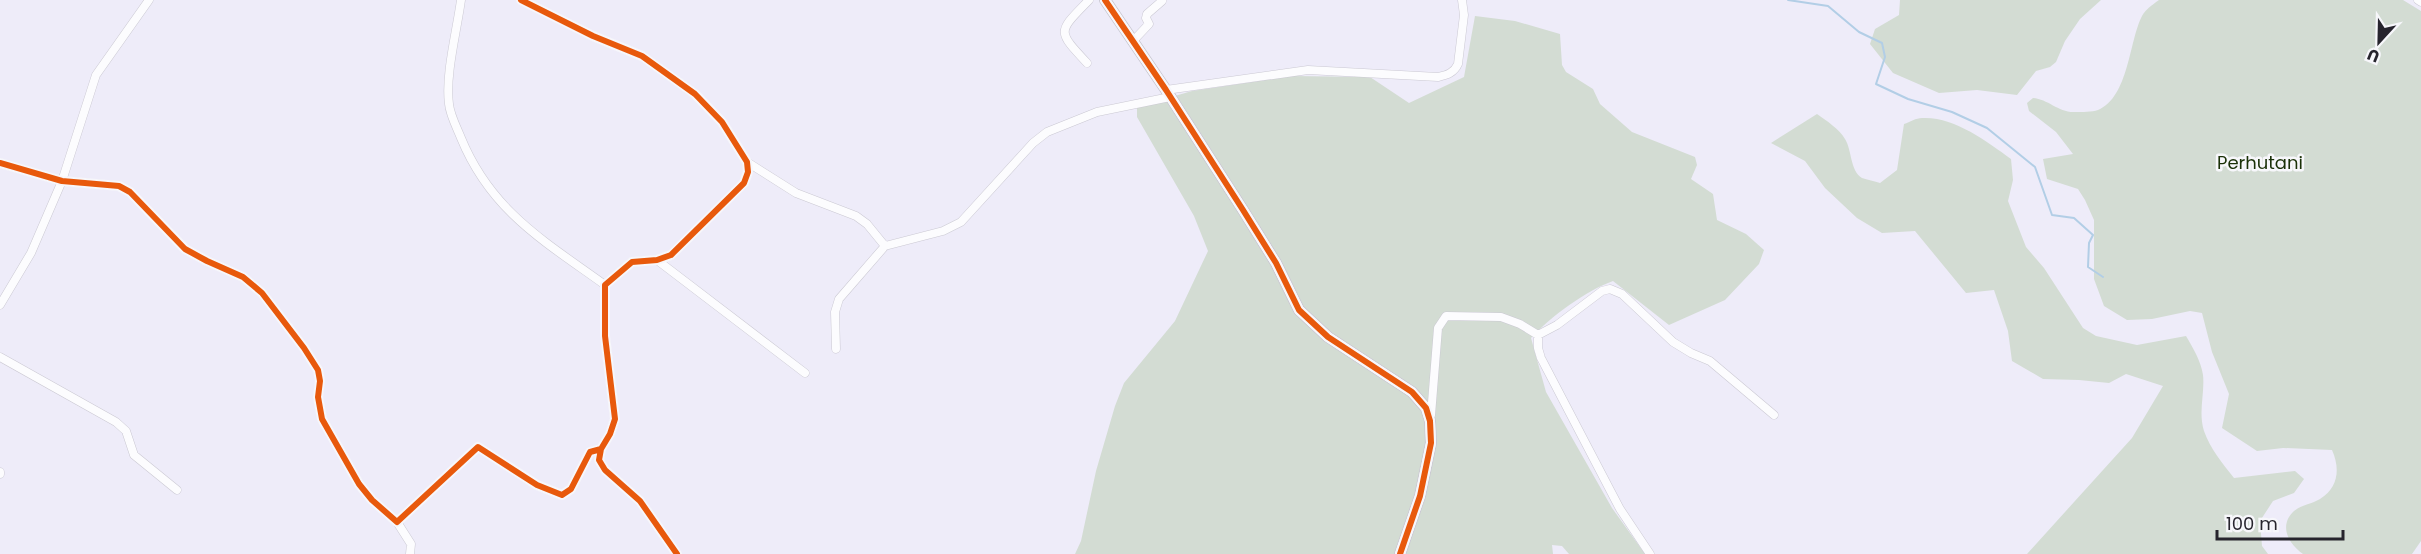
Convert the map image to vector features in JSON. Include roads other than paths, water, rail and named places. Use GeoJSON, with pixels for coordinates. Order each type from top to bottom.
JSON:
{"type":"FeatureCollection","features":[{"type":"Feature","properties":{"kind":"street"},"geometry":{"type":"LineString","coordinates":[[0,305],[31,253],[62,181],[96,75],[149,0]]}},
{"type":"Feature","properties":{"kind":"street"},"geometry":{"type":"LineString","coordinates":[[461,0],[450,77],[449,106],[472,165],[492,193],[518,222],[605,285]]}},
{"type":"Feature","properties":{"kind":"street"},"geometry":{"type":"LineString","coordinates":[[520,0],[650,62],[713,110],[747,162],[796,193],[856,216],[867,224],[885,246]]}},
{"type":"Feature","properties":{"kind":"street"},"geometry":{"type":"LineString","coordinates":[[1087,63],[1065,40],[1063,32],[1064,26],[1089,0]]}},
{"type":"Feature","properties":{"kind":"street"},"geometry":{"type":"LineString","coordinates":[[1105,0],[1276,263],[1299,310],[1328,337],[1412,392],[1426,408],[1430,421]]}},
{"type":"Feature","properties":{"kind":"street"},"geometry":{"type":"LineString","coordinates":[[836,349],[835,312],[839,299],[885,246],[943,231],[961,222],[1033,142],[1047,132],[1097,112],[1168,94],[1308,70],[1438,77],[1445,75],[1456,69],[1458,64],[1464,15],[1462,0]]}},
{"type":"Feature","properties":{"kind":"street"},"geometry":{"type":"LineString","coordinates":[[1133,41],[1149,24],[1147,14],[1162,1]]}},
{"type":"Feature","properties":{"kind":"street"},"geometry":{"type":"LineString","coordinates":[[677,554],[640,501],[605,470],[599,460],[601,449],[610,434],[615,419],[605,336],[605,285],[632,262],[666,258],[676,251],[744,183],[748,172],[747,162]]}},
{"type":"Feature","properties":{"kind":"street"},"geometry":{"type":"LineString","coordinates":[[0,163],[62,181],[124,188],[176,242],[197,256],[243,277],[262,293],[318,370],[320,381],[318,397],[322,419],[359,484],[372,500],[397,522],[411,544],[410,554]]}},
{"type":"Feature","properties":{"kind":"street"},"geometry":{"type":"LineString","coordinates":[[657,260],[805,373]]}},
{"type":"Feature","properties":{"kind":"street"},"geometry":{"type":"LineString","coordinates":[[1538,335],[1557,325],[1602,291],[1616,290],[1673,342],[1710,361],[1774,415]]}},
{"type":"Feature","properties":{"kind":"street"},"geometry":{"type":"LineString","coordinates":[[1400,554],[1420,496],[1431,443],[1430,421],[1438,328],[1446,316],[1501,317],[1520,324],[1538,335]]}},
{"type":"Feature","properties":{"kind":"street"},"geometry":{"type":"LineString","coordinates":[[1538,335],[1541,358],[1620,509],[1650,554]]}},
{"type":"Feature","properties":{"kind":"street"},"geometry":{"type":"LineString","coordinates":[[0,357],[116,422],[126,431],[134,455],[177,490]]}},
{"type":"Feature","properties":{"kind":"street"},"geometry":{"type":"LineString","coordinates":[[397,522],[478,447],[537,485],[562,495],[571,489],[590,452],[601,449]]}},
{"type":"Feature","properties":{"kind":"waterway"},"geometry":{"type":"LineString","coordinates":[[1788,0],[1828,6],[1859,32],[1882,43],[1885,57],[1876,84],[1908,99],[1952,112],[1987,128],[2035,167],[2052,215],[2074,218],[2093,235],[2089,243],[2088,267],[2103,277]]}},
{"type":"Feature","properties":{"kind":"park label","name":"Perhutani"},"geometry":{"type":"Point","coordinates":[2260,163]}}]}
